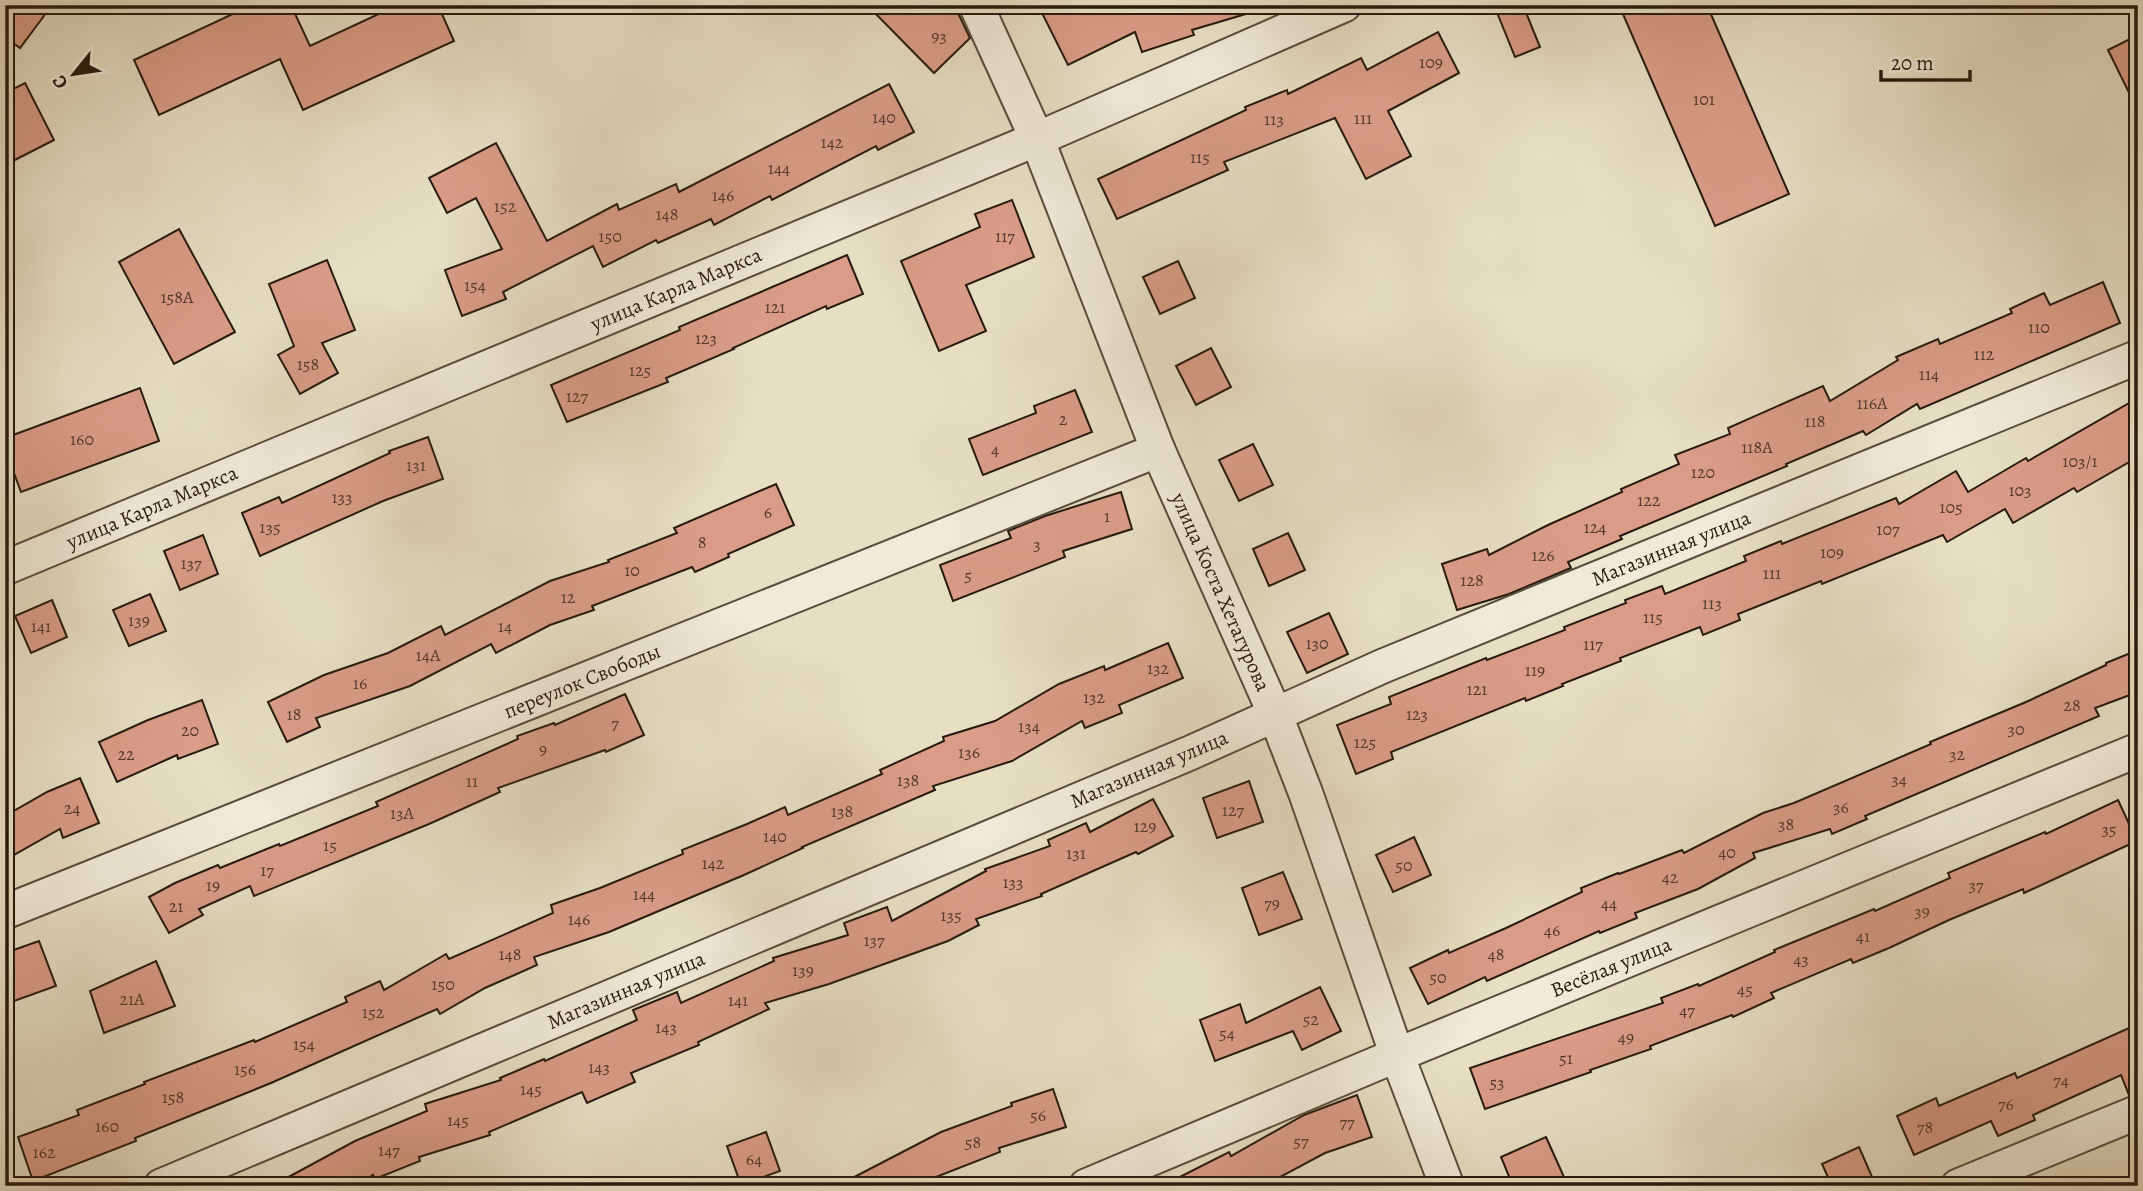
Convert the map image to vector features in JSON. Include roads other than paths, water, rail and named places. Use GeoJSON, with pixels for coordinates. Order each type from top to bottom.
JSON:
{"type":"FeatureCollection","features":[{"type":"Feature","properties":{"kind":"street","name":"улица Коста Хетагурова"},"geometry":{"type":"LineString","coordinates":[[976,5],[1037,139],[1158,450],[1275,714],[1306,794],[1396,1055],[1447,1186]]}},
{"type":"Feature","properties":{"kind":"street","name":"улица Карла Маркса"},"geometry":{"type":"LineString","coordinates":[[5,568],[1037,139],[1344,5]]}},
{"type":"Feature","properties":{"kind":"street","name":"Магазинная улица"},"geometry":{"type":"LineString","coordinates":[[162,1186],[1177,758],[1383,666],[2138,357]]}},
{"type":"Feature","properties":{"kind":"street","name":"переулок Свободы"},"geometry":{"type":"LineString","coordinates":[[5,912],[1158,450]]}},
{"type":"Feature","properties":{"kind":"street","name":"Весёлая улица"},"geometry":{"type":"LineString","coordinates":[[1086,1186],[1396,1055],[2138,750]]}},
{"type":"Feature","properties":{"kind":"street"},"geometry":{"type":"LineString","coordinates":[[1958,1186],[2138,1112]]}}]}
